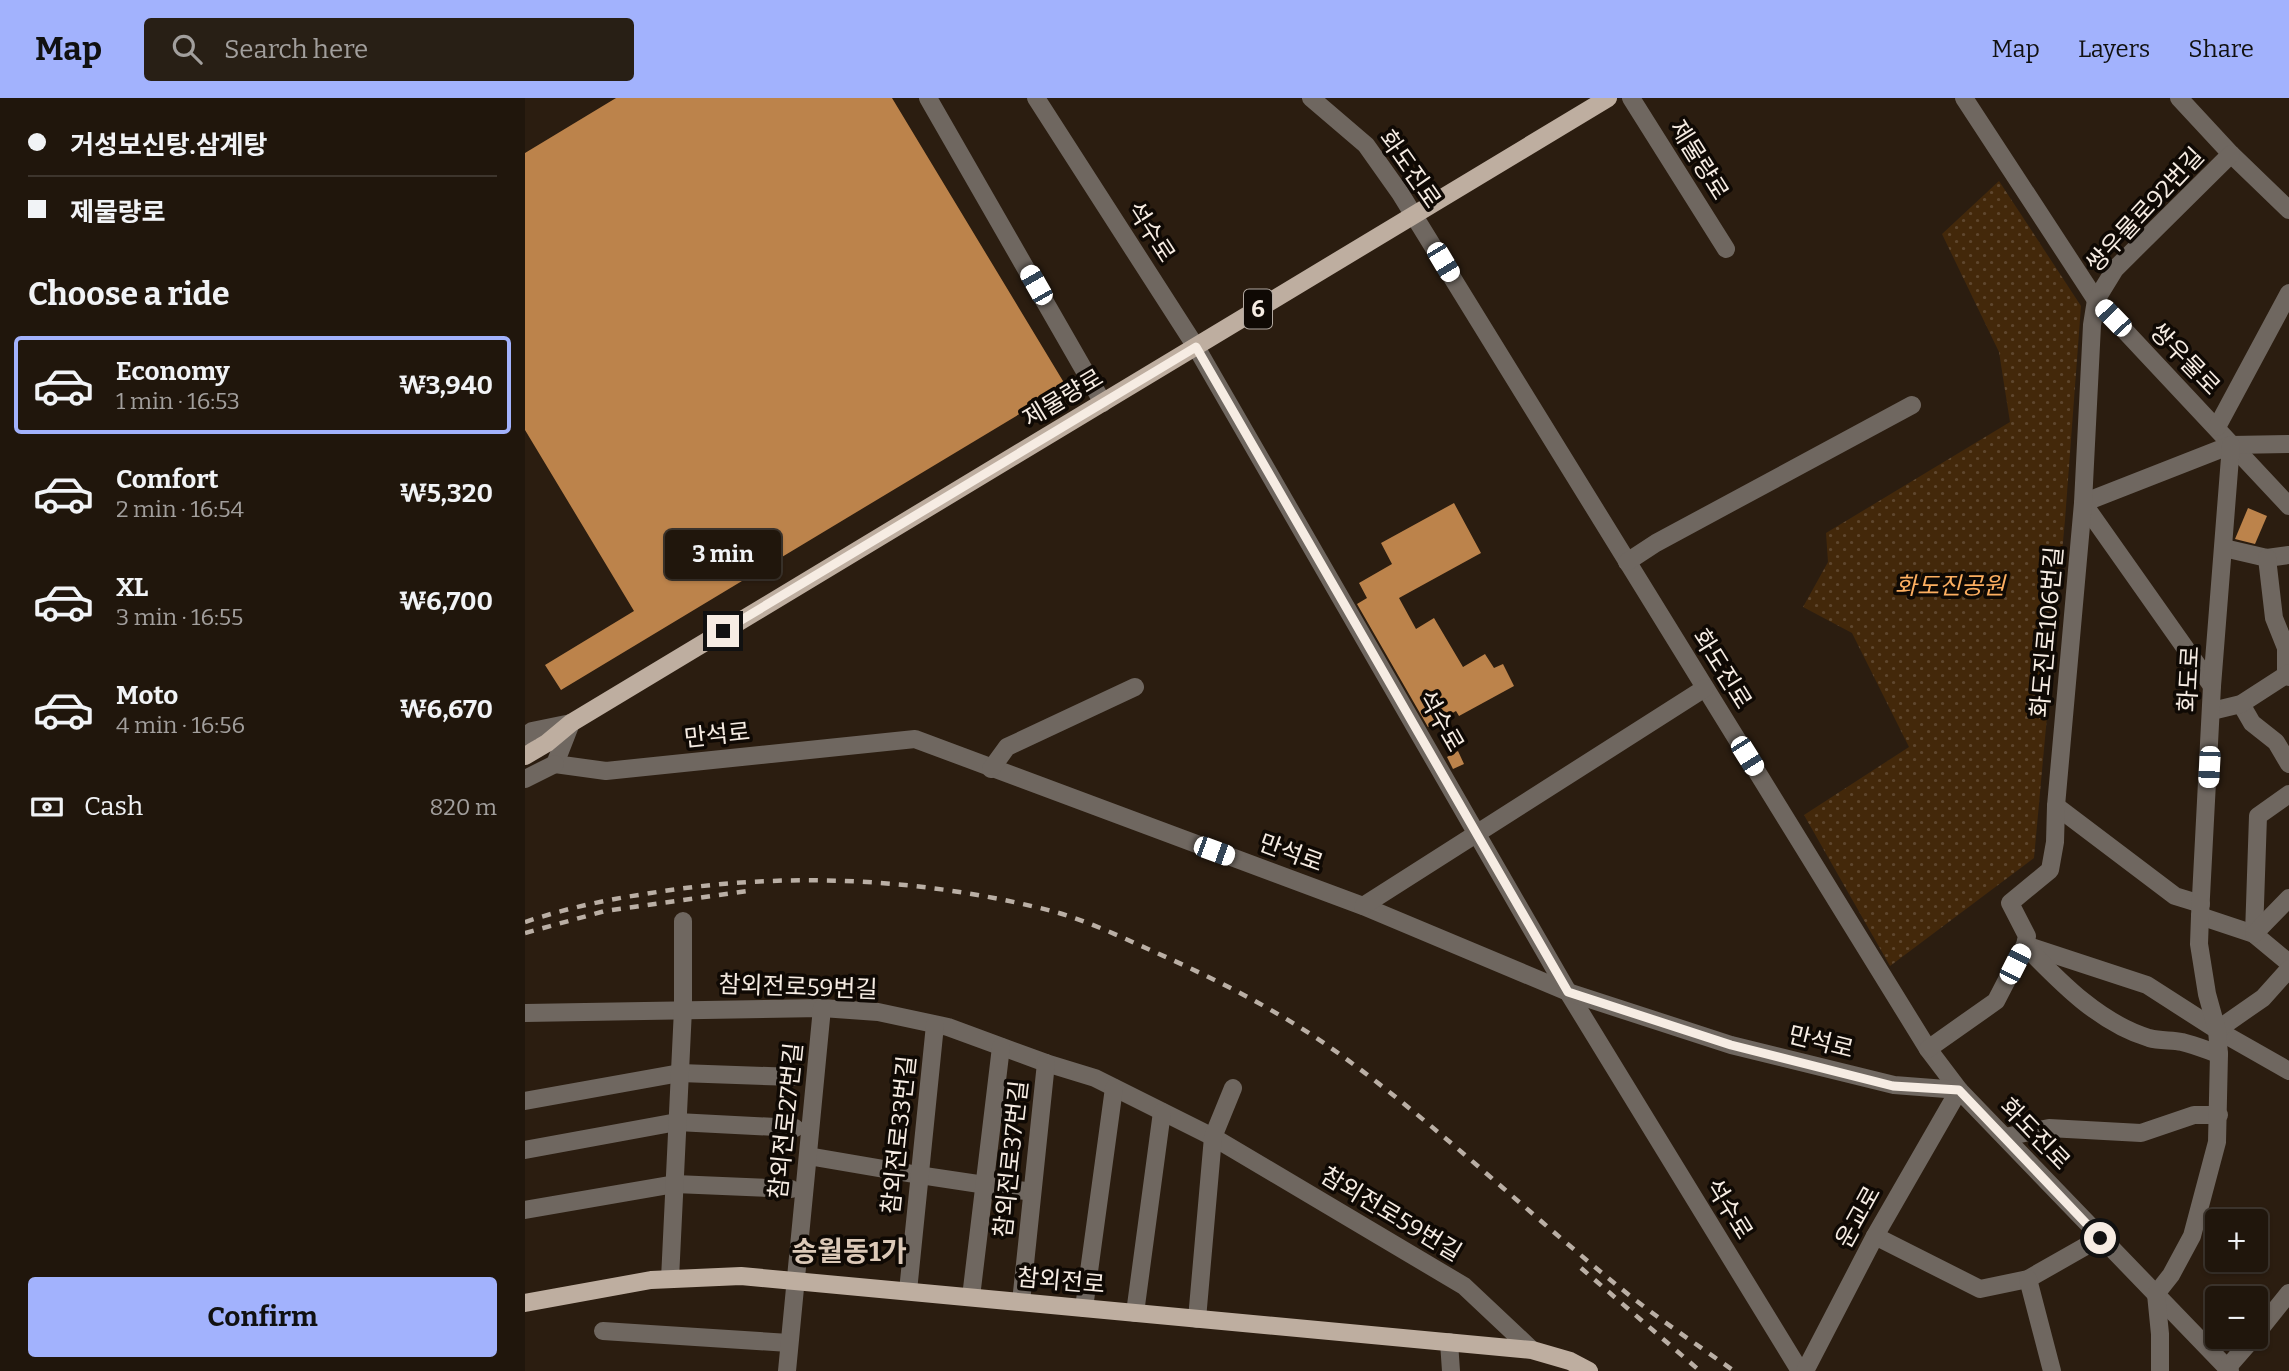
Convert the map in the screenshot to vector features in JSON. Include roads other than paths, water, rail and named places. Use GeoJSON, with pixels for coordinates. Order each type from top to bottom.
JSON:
{"type":"FeatureCollection","features":[{"type":"Feature","properties":{"kind":"main road","name":"제물량로"},"geometry":{"type":"LineString","coordinates":[[525,756],[547,743],[571,723],[1608,98]]}},
{"type":"Feature","properties":{"kind":"main road","name":"참외전로"},"geometry":{"type":"LineString","coordinates":[[525,1303],[651,1280],[741,1276],[1532,1350],[1570,1361],[1589,1371]]}},
{"type":"Feature","properties":{"kind":"street"},"geometry":{"type":"LineString","coordinates":[[928,98],[1103,402]]}},
{"type":"Feature","properties":{"kind":"street","name":"석수로"},"geometry":{"type":"LineString","coordinates":[[1036,98],[1196,347],[1568,992],[1802,1371]]}},
{"type":"Feature","properties":{"kind":"street","name":"화도진로"},"geometry":{"type":"LineString","coordinates":[[1311,98],[1366,145],[1414,216],[1928,1049],[1959,1090],[2228,1370]]}},
{"type":"Feature","properties":{"kind":"street","name":"제물량로"},"geometry":{"type":"LineString","coordinates":[[1631,98],[1726,249]]}},
{"type":"Feature","properties":{"kind":"street"},"geometry":{"type":"LineString","coordinates":[[2179,98],[2289,211]]}},
{"type":"Feature","properties":{"kind":"street","name":"쌍우물로"},"geometry":{"type":"LineString","coordinates":[[1967,99],[2096,300],[2289,506]]}},
{"type":"Feature","properties":{"kind":"street","name":"쌍우물로92번길"},"geometry":{"type":"LineString","coordinates":[[2096,300],[2115,270],[2231,153]]}},
{"type":"Feature","properties":{"kind":"street"},"geometry":{"type":"LineString","coordinates":[[2217,428],[2289,293]]}},
{"type":"Feature","properties":{"kind":"street","name":"화도진로106번길"},"geometry":{"type":"LineString","coordinates":[[2096,300],[2092,325],[2083,503],[2055,842],[2050,870],[2010,903],[2027,936],[2025,945],[2050,972],[2093,1009],[2123,1027],[2151,1038],[2182,1042],[2219,1054]]}},
{"type":"Feature","properties":{"kind":"street"},"geometry":{"type":"LineString","coordinates":[[1627,562],[1656,543],[1912,405]]}},
{"type":"Feature","properties":{"kind":"street"},"geometry":{"type":"LineString","coordinates":[[2212,686],[2083,503],[2231,445],[2289,444]]}},
{"type":"Feature","properties":{"kind":"street","name":"화도로"},"geometry":{"type":"LineString","coordinates":[[2156,1294],[2171,1275],[2192,1236],[2217,1142],[2217,1030],[2207,994],[2199,944],[2212,686],[2231,445]]}},
{"type":"Feature","properties":{"kind":"street"},"geometry":{"type":"LineString","coordinates":[[2224,548],[2267,558],[2289,555]]}},
{"type":"Feature","properties":{"kind":"street"},"geometry":{"type":"LineString","coordinates":[[2212,711],[2241,704],[2288,675],[2286,648],[2274,618],[2267,558]]}},
{"type":"Feature","properties":{"kind":"street"},"geometry":{"type":"LineString","coordinates":[[992,769],[1007,747],[1135,687]]}},
{"type":"Feature","properties":{"kind":"street"},"geometry":{"type":"LineString","coordinates":[[1363,906],[1705,688]]}},
{"type":"Feature","properties":{"kind":"street"},"geometry":{"type":"LineString","coordinates":[[2241,704],[2252,723],[2276,742],[2289,764]]}},
{"type":"Feature","properties":{"kind":"street"},"geometry":{"type":"LineString","coordinates":[[525,736],[532,731],[571,723]]}},
{"type":"Feature","properties":{"kind":"street"},"geometry":{"type":"LineString","coordinates":[[525,779],[555,764],[571,723]]}},
{"type":"Feature","properties":{"kind":"street","name":"만석로"},"geometry":{"type":"LineString","coordinates":[[555,764],[606,771],[915,740],[1363,906],[1568,992],[1731,1045],[1893,1086],[1959,1090]]}},
{"type":"Feature","properties":{"kind":"street"},"geometry":{"type":"LineString","coordinates":[[2254,934],[2258,816],[2289,794]]}},
{"type":"Feature","properties":{"kind":"street"},"geometry":{"type":"LineString","coordinates":[[2056,806],[2175,896],[2254,934],[2289,963]]}},
{"type":"Feature","properties":{"kind":"street"},"geometry":{"type":"LineString","coordinates":[[2254,934],[2289,898]]}},
{"type":"Feature","properties":{"kind":"street"},"geometry":{"type":"LineString","coordinates":[[670,1279],[683,1009],[683,921]]}},
{"type":"Feature","properties":{"kind":"street"},"geometry":{"type":"LineString","coordinates":[[1928,1049],[1996,1002],[2025,945],[2147,985],[2217,1030],[2289,1071]]}},
{"type":"Feature","properties":{"kind":"street"},"geometry":{"type":"LineString","coordinates":[[2217,1030],[2263,998],[2289,969]]}},
{"type":"Feature","properties":{"kind":"street","name":"참외전로59번길"},"geometry":{"type":"LineString","coordinates":[[525,1013],[822,1008],[878,1012],[935,1024],[1095,1079],[1213,1137],[1464,1286],[1532,1350]]}},
{"type":"Feature","properties":{"kind":"street","name":"참외전로27번길"},"geometry":{"type":"LineString","coordinates":[[787,1371],[822,1008]]}},
{"type":"Feature","properties":{"kind":"street","name":"참외전로33번길"},"geometry":{"type":"LineString","coordinates":[[908,1292],[935,1024]]}},
{"type":"Feature","properties":{"kind":"street"},"geometry":{"type":"LineString","coordinates":[[971,1297],[1001,1047]]}},
{"type":"Feature","properties":{"kind":"street","name":"참외전로37번길"},"geometry":{"type":"LineString","coordinates":[[1021,1302],[1046,1063]]}},
{"type":"Feature","properties":{"kind":"street"},"geometry":{"type":"LineString","coordinates":[[525,1101],[680,1073],[794,1077]]}},
{"type":"Feature","properties":{"kind":"street"},"geometry":{"type":"LineString","coordinates":[[1084,1308],[1114,1088]]}},
{"type":"Feature","properties":{"kind":"street"},"geometry":{"type":"LineString","coordinates":[[1197,1319],[1213,1137],[1233,1088]]}},
{"type":"Feature","properties":{"kind":"street","name":"운교로"},"geometry":{"type":"LineString","coordinates":[[1802,1371],[1875,1236],[1959,1090]]}},
{"type":"Feature","properties":{"kind":"street"},"geometry":{"type":"LineString","coordinates":[[1135,1313],[1162,1112]]}},
{"type":"Feature","properties":{"kind":"street"},"geometry":{"type":"LineString","coordinates":[[2004,1137],[2049,1128],[2141,1133],[2194,1115],[2219,1115]]}},
{"type":"Feature","properties":{"kind":"street"},"geometry":{"type":"LineString","coordinates":[[525,1150],[677,1122],[795,1128]]}},
{"type":"Feature","properties":{"kind":"street"},"geometry":{"type":"LineString","coordinates":[[808,1156],[1032,1192]]}},
{"type":"Feature","properties":{"kind":"street"},"geometry":{"type":"LineString","coordinates":[[525,1210],[675,1184],[791,1189]]}},
{"type":"Feature","properties":{"kind":"street"},"geometry":{"type":"LineString","coordinates":[[1875,1236],[1980,1289],[2028,1279],[2100,1238]]}},
{"type":"Feature","properties":{"kind":"street"},"geometry":{"type":"LineString","coordinates":[[2028,1279],[2052,1371]]}},
{"type":"Feature","properties":{"kind":"street"},"geometry":{"type":"LineString","coordinates":[[2268,1320],[2289,1293]]}},
{"type":"Feature","properties":{"kind":"street"},"geometry":{"type":"LineString","coordinates":[[2156,1294],[2160,1371]]}},
{"type":"Feature","properties":{"kind":"street"},"geometry":{"type":"LineString","coordinates":[[603,1331],[789,1343]]}},
{"type":"Feature","properties":{"kind":"street"},"geometry":{"type":"LineString","coordinates":[[1449,1342],[1451,1371]]}},
{"type":"Feature","properties":{"kind":"street"},"geometry":{"type":"LineString","coordinates":[[2228,1370],[2245,1349]]}},
{"type":"Feature","properties":{"kind":"railway"},"geometry":{"type":"LineString","coordinates":[[525,922],[584,905],[645,894],[747,882],[798,880],[849,881],[951,891],[1052,911],[1077,919],[1125,938],[1224,985],[1322,1042],[1418,1115],[1629,1295],[1734,1371]]}},
{"type":"Feature","properties":{"kind":"railway"},"geometry":{"type":"LineString","coordinates":[[525,933],[605,911],[748,891]]}},
{"type":"Feature","properties":{"kind":"railway"},"geometry":{"type":"LineString","coordinates":[[1581,1268],[1700,1371]]}},
{"type":"Feature","properties":{"kind":"district","name":"송월동1가"},"geometry":{"type":"Point","coordinates":[849,1251]}},
{"type":"Feature","properties":{"kind":"park label","name":"화도진공원"},"geometry":{"type":"Point","coordinates":[1950,586]}}]}
